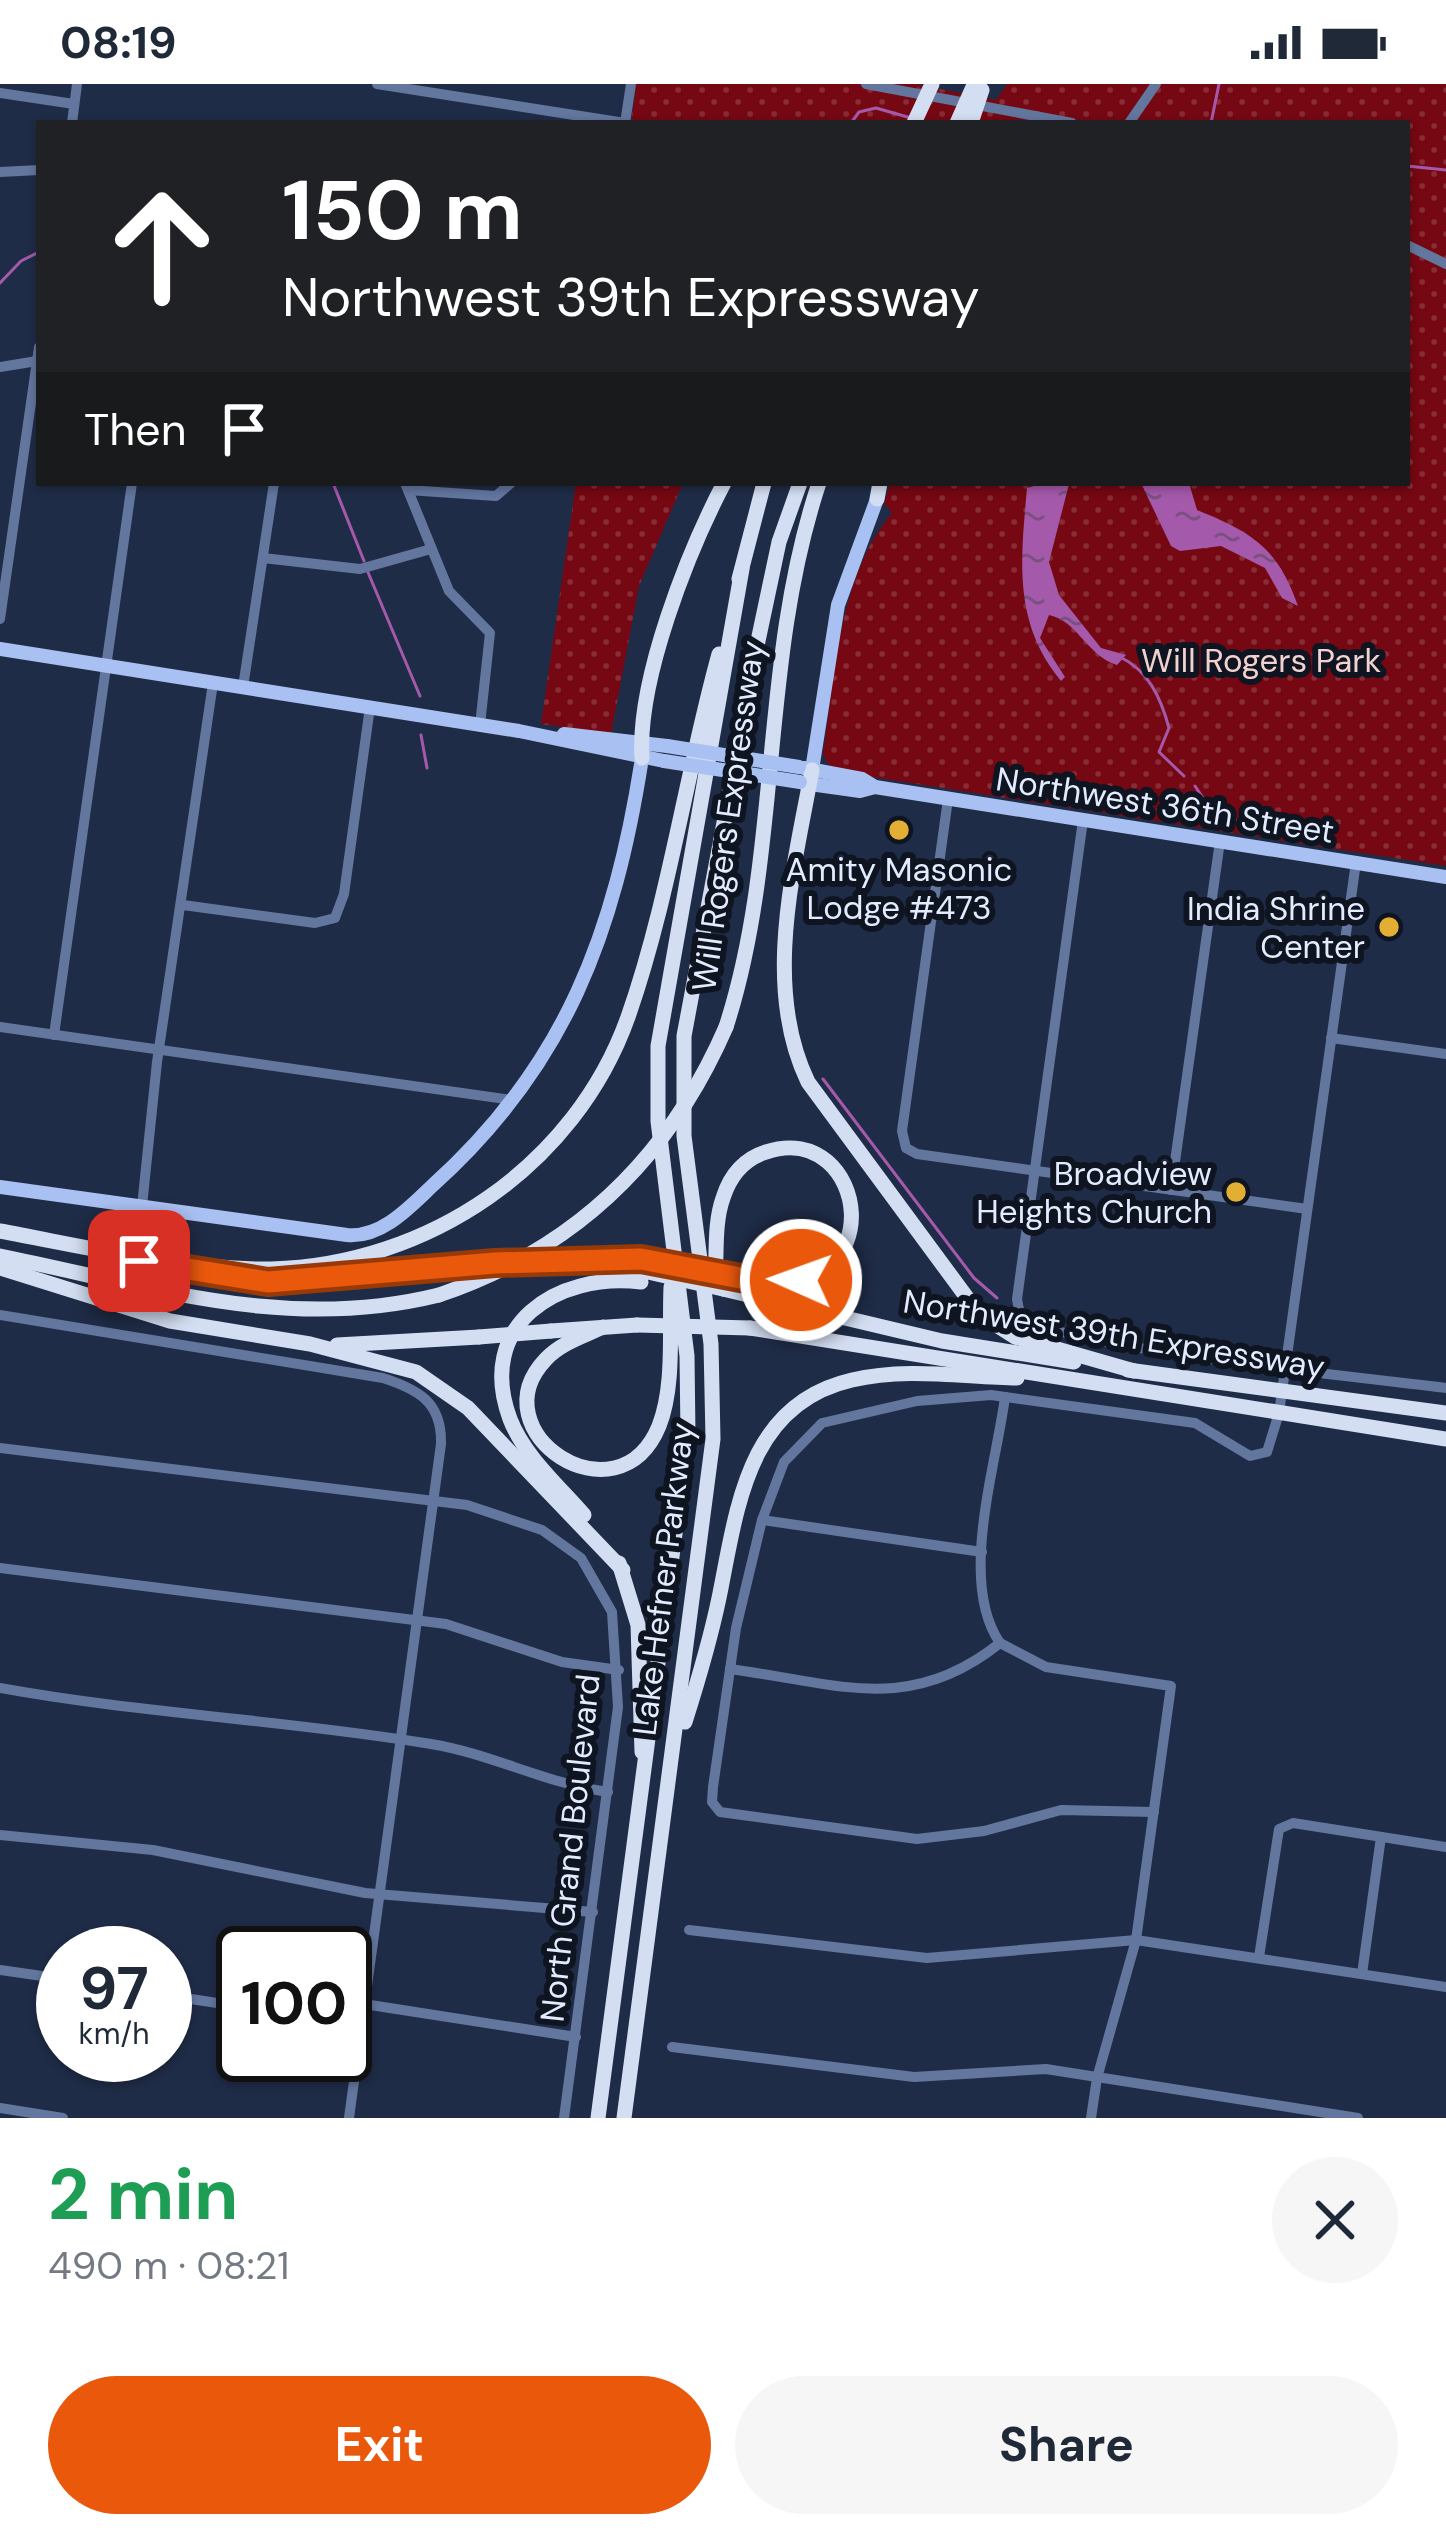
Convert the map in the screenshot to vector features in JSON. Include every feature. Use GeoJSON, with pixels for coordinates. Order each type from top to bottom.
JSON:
{"type":"FeatureCollection","features":[{"type":"Feature","properties":{"kind":"highway"},"geometry":{"type":"LineString","coordinates":[[915,120],[932,84]]}},
{"type":"Feature","properties":{"kind":"highway"},"geometry":{"type":"LineString","coordinates":[[959,120],[979,86]]}},
{"type":"Feature","properties":{"kind":"highway"},"geometry":{"type":"LineString","coordinates":[[972,120],[979,86]]}},
{"type":"Feature","properties":{"kind":"highway"},"geometry":{"type":"LineString","coordinates":[[641,750],[674,601],[723,486]]}},
{"type":"Feature","properties":{"kind":"highway","name":"Will Rogers Expressway"},"geometry":{"type":"LineString","coordinates":[[0,1231],[243,1268],[343,1261],[437,1229],[531,1163],[584,1103],[627,1021],[763,486]]}},
{"type":"Feature","properties":{"kind":"highway","name":"Lake Hefner Parkway"},"geometry":{"type":"LineString","coordinates":[[623,2118],[710,1486],[711,1344],[684,1136],[686,1016],[770,581],[799,486]]}},
{"type":"Feature","properties":{"kind":"highway","name":"Will Rogers Expressway"},"geometry":{"type":"LineString","coordinates":[[0,1256],[266,1310],[353,1311],[439,1295],[536,1253],[618,1192],[671,1131],[727,1027],[751,924],[778,661],[818,486]]}},
{"type":"Feature","properties":{"kind":"highway","name":"Lake Hefner Parkway"},"geometry":{"type":"LineString","coordinates":[[598,2118],[688,1435],[687,1356],[658,1121],[661,1008],[742,569]]}},
{"type":"Feature","properties":{"kind":"highway"},"geometry":{"type":"LineString","coordinates":[[805,776],[783,988],[788,1029],[808,1082],[979,1314],[1019,1339],[1134,1371]]}},
{"type":"Feature","properties":{"kind":"highway"},"geometry":{"type":"LineString","coordinates":[[64,1243],[250,1281],[552,1260],[596,1263],[640,1270],[748,1287],[806,1280],[841,1256],[852,1230],[852,1203],[842,1179],[823,1160],[798,1150],[771,1150],[747,1162],[729,1183],[718,1218],[711,1344]]}},
{"type":"Feature","properties":{"kind":"highway"},"geometry":{"type":"LineString","coordinates":[[603,1327],[546,1358],[530,1393],[530,1418],[543,1443],[569,1464],[595,1469],[637,1456],[658,1428],[665,1402],[673,1248]]}},
{"type":"Feature","properties":{"kind":"highway"},"geometry":{"type":"LineString","coordinates":[[640,1270],[583,1281],[547,1297],[520,1325],[503,1372],[507,1408],[523,1443],[606,1540],[622,1570],[638,1624],[644,1778]]}},
{"type":"Feature","properties":{"kind":"highway","name":"Northwest 39th Expressway"},"geometry":{"type":"LineString","coordinates":[[640,1270],[723,1289],[748,1287],[942,1341],[1446,1412]]}},
{"type":"Feature","properties":{"kind":"highway"},"geometry":{"type":"LineString","coordinates":[[0,1272],[207,1330],[310,1344],[393,1364],[444,1388],[622,1570]]}},
{"type":"Feature","properties":{"kind":"highway","name":"Northwest 39th Expressway"},"geometry":{"type":"LineString","coordinates":[[310,1344],[637,1325],[750,1328],[1446,1438]]}},
{"type":"Feature","properties":{"kind":"highway"},"geometry":{"type":"LineString","coordinates":[[671,1765],[708,1650],[741,1488],[752,1458],[781,1419],[813,1394],[872,1376],[947,1373],[1076,1380]]}},
{"type":"Feature","properties":{"kind":"main road"},"geometry":{"type":"LineString","coordinates":[[805,776],[838,605],[882,488]]}},
{"type":"Feature","properties":{"kind":"main road","name":"Northwest 36th Street"},"geometry":{"type":"LineString","coordinates":[[0,649],[805,776],[860,790],[875,787],[1446,877]]}},
{"type":"Feature","properties":{"kind":"main road"},"geometry":{"type":"LineString","coordinates":[[0,1187],[365,1234],[435,1184],[512,1100],[566,1019],[600,945],[624,863],[641,750]]}},
{"type":"Feature","properties":{"kind":"street"},"geometry":{"type":"LineString","coordinates":[[72,120],[77,84]]}},
{"type":"Feature","properties":{"kind":"street"},"geometry":{"type":"LineString","coordinates":[[376,84],[607,120]]}},
{"type":"Feature","properties":{"kind":"street"},"geometry":{"type":"LineString","coordinates":[[626,120],[631,84]]}},
{"type":"Feature","properties":{"kind":"street"},"geometry":{"type":"LineString","coordinates":[[866,84],[1056,120]]}},
{"type":"Feature","properties":{"kind":"street"},"geometry":{"type":"LineString","coordinates":[[1131,120],[1156,84]]}},
{"type":"Feature","properties":{"kind":"street"},"geometry":{"type":"LineString","coordinates":[[0,93],[74,104]]}},
{"type":"Feature","properties":{"kind":"street"},"geometry":{"type":"LineString","coordinates":[[0,172],[36,170]]}},
{"type":"Feature","properties":{"kind":"street"},"geometry":{"type":"LineString","coordinates":[[1410,246],[1446,264]]}},
{"type":"Feature","properties":{"kind":"street"},"geometry":{"type":"LineString","coordinates":[[0,367],[36,361]]}},
{"type":"Feature","properties":{"kind":"street"},"geometry":{"type":"LineString","coordinates":[[0,619],[36,367]]}},
{"type":"Feature","properties":{"kind":"street"},"geometry":{"type":"LineString","coordinates":[[53,1035],[132,486]]}},
{"type":"Feature","properties":{"kind":"street"},"geometry":{"type":"LineString","coordinates":[[243,687],[274,486]]}},
{"type":"Feature","properties":{"kind":"street"},"geometry":{"type":"LineString","coordinates":[[480,724],[490,633],[449,591],[406,487],[488,497],[502,494],[509,486]]}},
{"type":"Feature","properties":{"kind":"street"},"geometry":{"type":"LineString","coordinates":[[263,558],[360,569],[431,549]]}},
{"type":"Feature","properties":{"kind":"street"},"geometry":{"type":"LineString","coordinates":[[142,1206],[213,682]]}},
{"type":"Feature","properties":{"kind":"street"},"geometry":{"type":"LineString","coordinates":[[183,905],[315,923],[332,921],[342,904],[370,707]]}},
{"type":"Feature","properties":{"kind":"street"},"geometry":{"type":"LineString","coordinates":[[948,799],[902,1131],[905,1146],[914,1153],[1307,1209]]}},
{"type":"Feature","properties":{"kind":"street"},"geometry":{"type":"LineString","coordinates":[[1083,820],[1017,1299],[1020,1315],[1029,1324],[1142,1347],[1446,1388]]}},
{"type":"Feature","properties":{"kind":"street"},"geometry":{"type":"LineString","coordinates":[[1171,1190],[1220,841]]}},
{"type":"Feature","properties":{"kind":"street"},"geometry":{"type":"LineString","coordinates":[[1154,1812],[1061,1810],[969,1834],[917,1839],[723,1813],[712,1799],[730,1669],[762,1520],[784,1462],[810,1431],[841,1416],[917,1401],[1005,1397],[1195,1423],[1250,1456],[1264,1455],[1274,1439],[1279,1413],[1356,862]]}},
{"type":"Feature","properties":{"kind":"street"},"geometry":{"type":"LineString","coordinates":[[0,1028],[512,1100]]}},
{"type":"Feature","properties":{"kind":"street"},"geometry":{"type":"LineString","coordinates":[[1331,1038],[1446,1054]]}},
{"type":"Feature","properties":{"kind":"street"},"geometry":{"type":"LineString","coordinates":[[0,1315],[369,1375],[423,1394],[441,1426],[372,1946]]}},
{"type":"Feature","properties":{"kind":"street"},"geometry":{"type":"LineString","coordinates":[[1005,1397],[982,1552],[983,1610],[1000,1642],[1046,1667],[1171,1686],[1136,1940],[1096,2078],[1091,2118]]}},
{"type":"Feature","properties":{"kind":"street"},"geometry":{"type":"LineString","coordinates":[[0,1448],[433,1500]]}},
{"type":"Feature","properties":{"kind":"street","name":"North Grand Boulevard"},"geometry":{"type":"LineString","coordinates":[[433,1500],[491,1511],[551,1534],[581,1558],[603,1589],[615,1624],[619,1670],[608,1792],[564,2118]]}},
{"type":"Feature","properties":{"kind":"street"},"geometry":{"type":"LineString","coordinates":[[762,1520],[982,1552]]}},
{"type":"Feature","properties":{"kind":"street"},"geometry":{"type":"LineString","coordinates":[[0,1568],[416,1620],[466,1629],[562,1662],[619,1670]]}},
{"type":"Feature","properties":{"kind":"street"},"geometry":{"type":"LineString","coordinates":[[730,1669],[893,1690],[950,1678],[1000,1642]]}},
{"type":"Feature","properties":{"kind":"street"},"geometry":{"type":"LineString","coordinates":[[0,1688],[118,1708],[454,1749],[545,1781],[608,1792]]}},
{"type":"Feature","properties":{"kind":"street"},"geometry":{"type":"LineString","coordinates":[[1259,1957],[1275,1835],[1293,1823],[1446,1847]]}},
{"type":"Feature","properties":{"kind":"street"},"geometry":{"type":"LineString","coordinates":[[0,1850],[1,1835],[153,1850],[379,1894],[593,1912]]}},
{"type":"Feature","properties":{"kind":"street"},"geometry":{"type":"LineString","coordinates":[[1362,1974],[1381,1837]]}},
{"type":"Feature","properties":{"kind":"street"},"geometry":{"type":"LineString","coordinates":[[689,1930],[927,1958],[1136,1940],[1446,1987]]}},
{"type":"Feature","properties":{"kind":"street"},"geometry":{"type":"LineString","coordinates":[[0,1970],[36,1975]]}},
{"type":"Feature","properties":{"kind":"street"},"geometry":{"type":"LineString","coordinates":[[372,2006],[576,2037]]}},
{"type":"Feature","properties":{"kind":"street"},"geometry":{"type":"LineString","coordinates":[[672,2047],[914,2077],[1046,2069],[1358,2118]]}},
{"type":"Feature","properties":{"kind":"street"},"geometry":{"type":"LineString","coordinates":[[349,2118],[354,2082]]}},
{"type":"Feature","properties":{"kind":"street"},"geometry":{"type":"LineString","coordinates":[[0,2108],[60,2118]]}},
{"type":"Feature","properties":{"kind":"green space","name":"Will Rogers Park"},"geometry":{"type":"Polygon","coordinates":[[[636,84],[914,84],[996,100],[1007,84],[1446,84],[1446,866],[872,777],[830,766],[823,755],[842,628],[860,567],[892,513],[884,503],[889,486],[1410,486],[1410,120],[631,120],[636,84]]]}},
{"type":"Feature","properties":{"kind":"green space"},"geometry":{"type":"Polygon","coordinates":[[[576,486],[682,486],[639,586],[611,734],[541,724],[576,486]]]}},
{"type":"Feature","properties":{"kind":"water"},"geometry":{"type":"Polygon","coordinates":[[[1068,486],[1049,562],[1059,595],[1101,648],[1126,655],[1117,665],[1098,654],[1068,624],[1049,615],[1040,638],[1065,677],[1061,681],[1045,659],[1023,589],[1027,488],[1068,486]]]}},
{"type":"Feature","properties":{"kind":"water"},"geometry":{"type":"Polygon","coordinates":[[[1142,486],[1190,486],[1197,510],[1249,535],[1272,557],[1298,606],[1282,598],[1265,568],[1221,546],[1180,551],[1171,546],[1142,486]]]}},
{"type":"Feature","properties":{"kind":"waterway"},"geometry":{"type":"LineString","coordinates":[[1212,120],[1219,84]]}},
{"type":"Feature","properties":{"kind":"waterway"},"geometry":{"type":"LineString","coordinates":[[853,120],[859,112],[876,108],[911,118]]}},
{"type":"Feature","properties":{"kind":"waterway"},"geometry":{"type":"LineString","coordinates":[[1410,166],[1446,170]]}},
{"type":"Feature","properties":{"kind":"waterway"},"geometry":{"type":"LineString","coordinates":[[0,283],[21,261],[36,254]]}},
{"type":"Feature","properties":{"kind":"waterway"},"geometry":{"type":"LineString","coordinates":[[334,486],[364,561]]}},
{"type":"Feature","properties":{"kind":"waterway"},"geometry":{"type":"LineString","coordinates":[[367,570],[420,696]]}},
{"type":"Feature","properties":{"kind":"waterway"},"geometry":{"type":"LineString","coordinates":[[1120,657],[1146,677],[1157,696],[1169,728],[1159,752],[1184,776]]}},
{"type":"Feature","properties":{"kind":"waterway"},"geometry":{"type":"LineString","coordinates":[[421,735],[427,768]]}},
{"type":"Feature","properties":{"kind":"waterway"},"geometry":{"type":"LineString","coordinates":[[1195,786],[1215,816],[1298,832],[1299,840]]}},
{"type":"Feature","properties":{"kind":"waterway"},"geometry":{"type":"LineString","coordinates":[[823,1079],[974,1278],[997,1298]]}},
{"type":"Feature","properties":{"kind":"place","name":"Amity Masonic Lodge #473"},"geometry":{"type":"Point","coordinates":[899,830]}},
{"type":"Feature","properties":{"kind":"place","name":"India Shrine Center"},"geometry":{"type":"Point","coordinates":[1389,927]}},
{"type":"Feature","properties":{"kind":"place","name":"Broadview Heights Church"},"geometry":{"type":"Point","coordinates":[1236,1192]}},
{"type":"Feature","properties":{"kind":"route"},"geometry":{"type":"LineString","coordinates":[[139,1261],[194,1274],[268,1282],[495,1263],[641,1259],[756,1281],[801,1280]]}}]}
